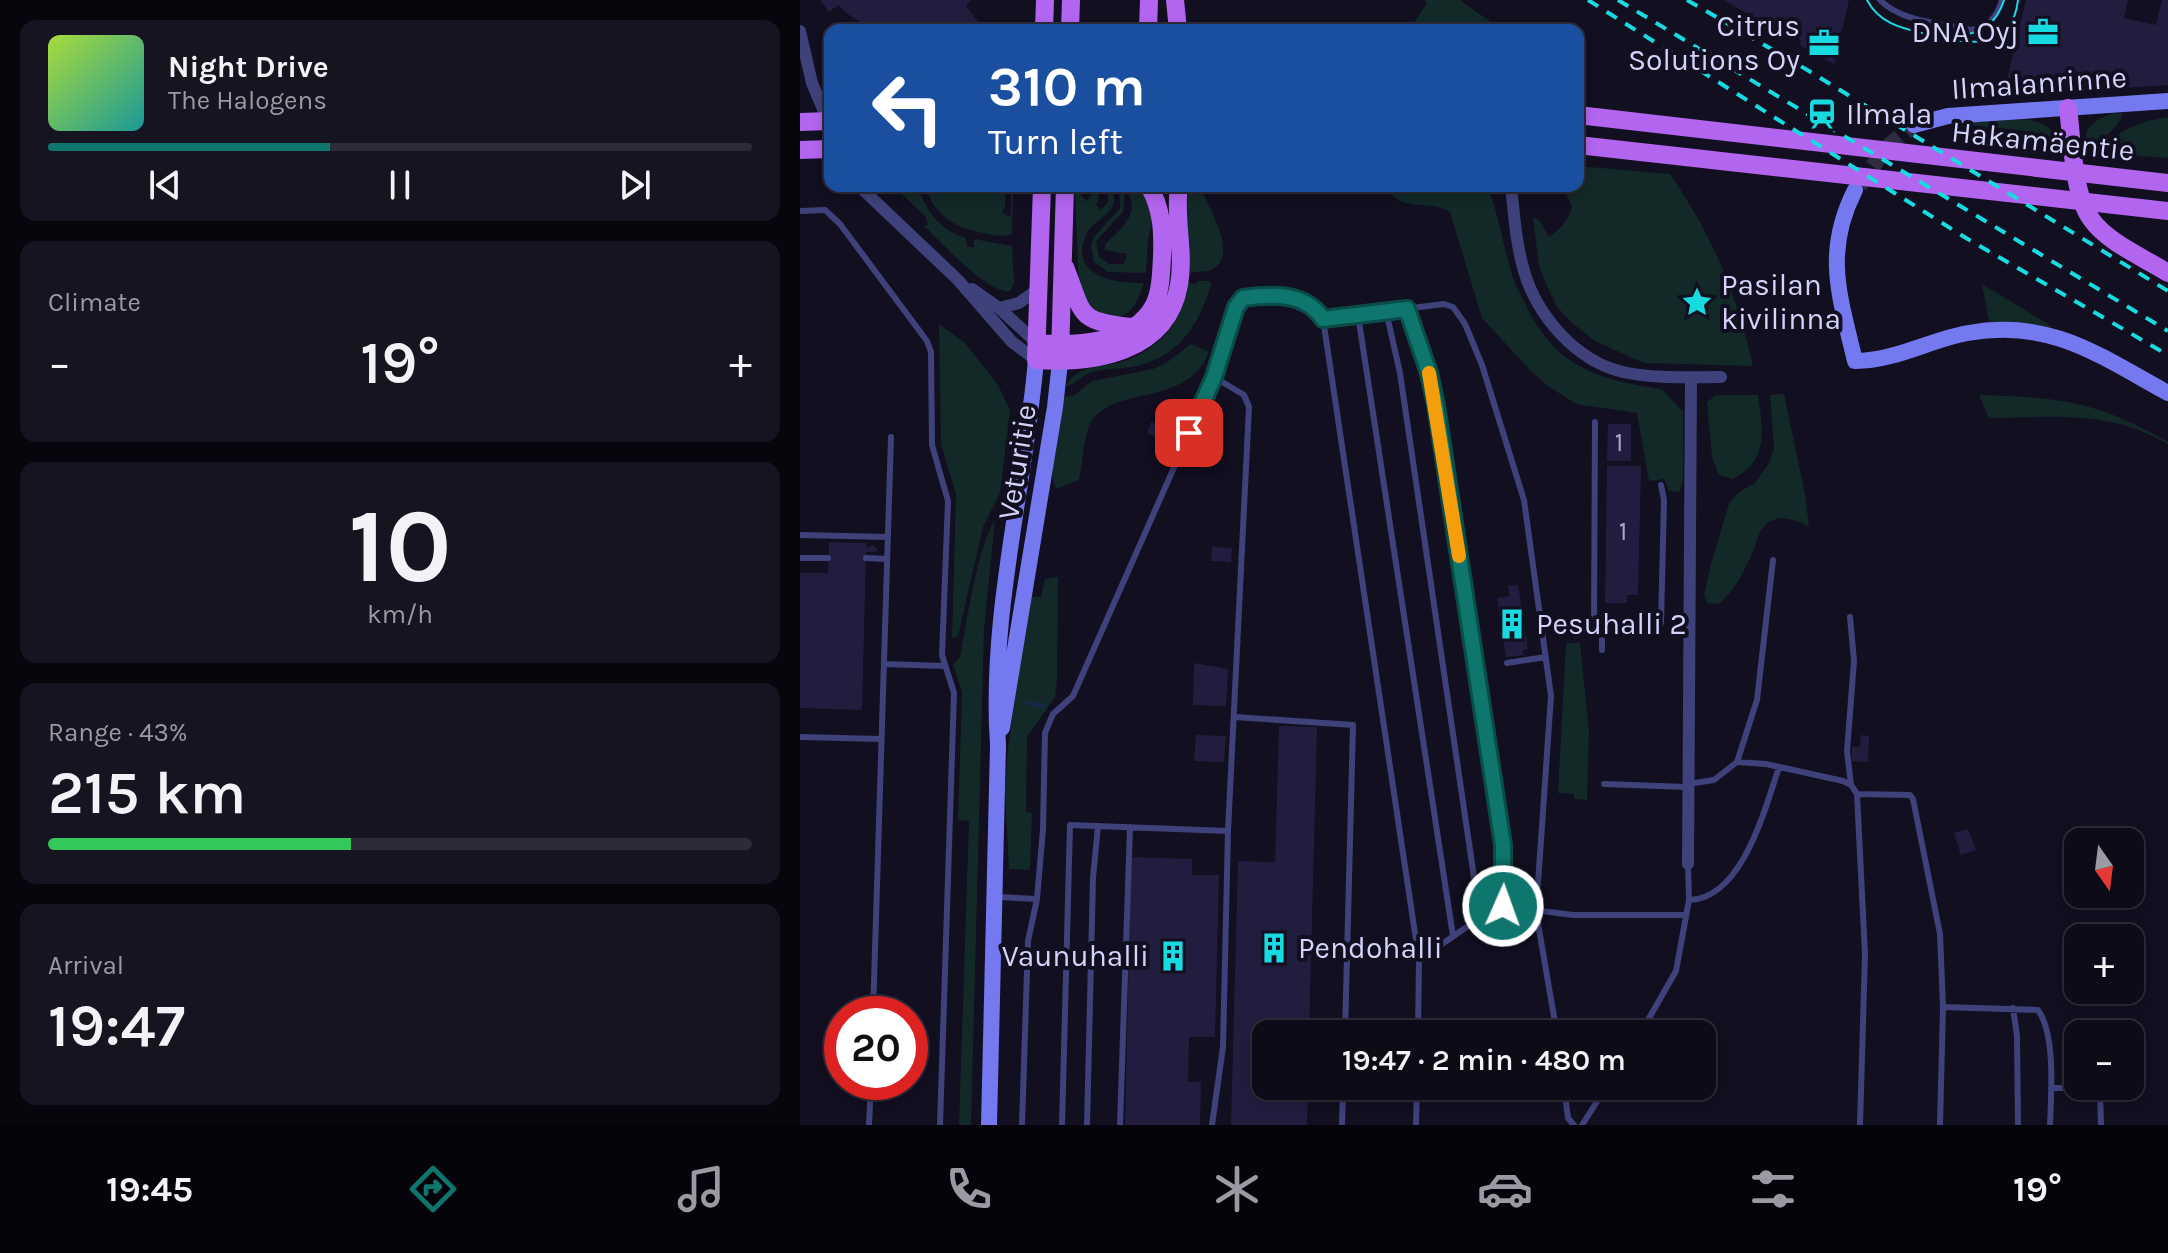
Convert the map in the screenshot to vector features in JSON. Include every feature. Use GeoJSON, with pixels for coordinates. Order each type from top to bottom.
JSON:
{"type":"FeatureCollection","features":[{"type":"Feature","properties":{"kind":"main road"},"geometry":{"type":"LineString","coordinates":[[1070,24],[1071,0]]}},
{"type":"Feature","properties":{"kind":"main road"},"geometry":{"type":"LineString","coordinates":[[1148,24],[1149,0]]}},
{"type":"Feature","properties":{"kind":"main road"},"geometry":{"type":"LineString","coordinates":[[1175,0],[1177,24]]}},
{"type":"Feature","properties":{"kind":"main road"},"geometry":{"type":"LineString","coordinates":[[1043,3],[1044,24]]}},
{"type":"Feature","properties":{"kind":"main road","name":"Ilmalanrinne"},"geometry":{"type":"LineString","coordinates":[[1914,125],[1948,116],[2168,101]]}},
{"type":"Feature","properties":{"kind":"main road"},"geometry":{"type":"LineString","coordinates":[[2068,108],[2083,204],[2091,219],[2118,242],[2168,273]]}},
{"type":"Feature","properties":{"kind":"main road","name":"Hakamäentie"},"geometry":{"type":"LineString","coordinates":[[1584,115],[2168,183]]}},
{"type":"Feature","properties":{"kind":"main road"},"geometry":{"type":"LineString","coordinates":[[800,122],[824,124]]}},
{"type":"Feature","properties":{"kind":"main road","name":"Hakamäentie"},"geometry":{"type":"LineString","coordinates":[[1584,145],[2168,211]]}},
{"type":"Feature","properties":{"kind":"main road"},"geometry":{"type":"LineString","coordinates":[[800,150],[824,149]]}},
{"type":"Feature","properties":{"kind":"main road"},"geometry":{"type":"LineString","coordinates":[[1855,190],[1840,226],[1835,253],[1855,361],[1887,357],[1967,333],[2029,331],[2079,344],[2168,393]]}},
{"type":"Feature","properties":{"kind":"main road","name":"Veturitie"},"geometry":{"type":"LineString","coordinates":[[989,1125],[998,745],[995,698],[1037,352],[1042,192]]}},
{"type":"Feature","properties":{"kind":"main road","name":"Veturitie"},"geometry":{"type":"LineString","coordinates":[[998,745],[1008,699],[1060,353],[1065,192]]}},
{"type":"Feature","properties":{"kind":"main road"},"geometry":{"type":"LineString","coordinates":[[1060,353],[1119,335],[1145,318],[1154,306],[1161,277],[1162,219],[1153,192]]}},
{"type":"Feature","properties":{"kind":"main road"},"geometry":{"type":"LineString","coordinates":[[1037,352],[1115,354],[1146,340],[1167,318],[1179,286],[1179,192]]}},
{"type":"Feature","properties":{"kind":"main road"},"geometry":{"type":"LineString","coordinates":[[1064,266],[1081,310],[1091,320],[1131,327]]}},
{"type":"Feature","properties":{"kind":"street"},"geometry":{"type":"LineString","coordinates":[[800,31],[812,83],[824,110]]}},
{"type":"Feature","properties":{"kind":"street"},"geometry":{"type":"LineString","coordinates":[[865,192],[958,280],[1005,335],[1037,352]]}},
{"type":"Feature","properties":{"kind":"street"},"geometry":{"type":"LineString","coordinates":[[1512,192],[1524,271],[1536,299],[1554,327],[1574,348],[1599,363],[1621,371],[1721,377]]}},
{"type":"Feature","properties":{"kind":"street"},"geometry":{"type":"LineString","coordinates":[[958,280],[999,308],[1037,352]]}},
{"type":"Feature","properties":{"kind":"street"},"geometry":{"type":"LineString","coordinates":[[999,308],[1019,303],[1041,287]]}},
{"type":"Feature","properties":{"kind":"street"},"geometry":{"type":"LineString","coordinates":[[1688,864],[1691,377]]}},
{"type":"Feature","properties":{"kind":"lane"},"geometry":{"type":"LineString","coordinates":[[1880,0],[1892,11],[1905,16],[1970,30],[1989,24],[2002,0]]}},
{"type":"Feature","properties":{"kind":"lane"},"geometry":{"type":"LineString","coordinates":[[800,211],[825,210],[840,224],[927,341],[931,352],[932,445],[948,501],[944,666],[954,693],[940,1125]]}},
{"type":"Feature","properties":{"kind":"lane"},"geometry":{"type":"LineString","coordinates":[[1022,1125],[1028,941],[1037,899],[1048,722],[1073,696],[1214,377],[1236,307],[1243,298],[1262,295],[1304,300],[1323,319],[1419,960],[1418,1020]]}},
{"type":"Feature","properties":{"kind":"lane"},"geometry":{"type":"LineString","coordinates":[[1323,319],[1444,304],[1453,307],[1465,324],[1482,365],[1524,500],[1551,696],[1536,912],[1555,1020]]}},
{"type":"Feature","properties":{"kind":"lane"},"geometry":{"type":"LineString","coordinates":[[1407,309],[1429,373],[1436,405],[1503,845],[1503,906]]}},
{"type":"Feature","properties":{"kind":"lane"},"geometry":{"type":"LineString","coordinates":[[1386,311],[1400,373],[1480,918]]}},
{"type":"Feature","properties":{"kind":"lane"},"geometry":{"type":"LineString","coordinates":[[1358,315],[1453,936]]}},
{"type":"Feature","properties":{"kind":"lane"},"geometry":{"type":"LineString","coordinates":[[1212,1125],[1223,1047],[1228,831],[1249,407],[1244,395],[1214,377]]}},
{"type":"Feature","properties":{"kind":"lane"},"geometry":{"type":"LineString","coordinates":[[1595,422],[1594,626],[1661,623],[1664,500],[1661,485]]}},
{"type":"Feature","properties":{"kind":"lane"},"geometry":{"type":"LineString","coordinates":[[874,996],[891,437]]}},
{"type":"Feature","properties":{"kind":"lane"},"geometry":{"type":"LineString","coordinates":[[800,535],[888,537]]}},
{"type":"Feature","properties":{"kind":"lane"},"geometry":{"type":"LineString","coordinates":[[800,558],[828,558]]}},
{"type":"Feature","properties":{"kind":"lane"},"geometry":{"type":"LineString","coordinates":[[866,558],[887,559]]}},
{"type":"Feature","properties":{"kind":"lane"},"geometry":{"type":"LineString","coordinates":[[1604,784],[1687,786],[1714,780],[1737,762],[1757,700],[1773,560]]}},
{"type":"Feature","properties":{"kind":"lane"},"geometry":{"type":"LineString","coordinates":[[1850,617],[1854,661],[1847,751],[1851,785],[1857,794],[1865,954],[1860,1125]]}},
{"type":"Feature","properties":{"kind":"lane"},"geometry":{"type":"LineString","coordinates":[[1602,626],[1602,650]]}},
{"type":"Feature","properties":{"kind":"lane"},"geometry":{"type":"LineString","coordinates":[[1507,663],[1546,657]]}},
{"type":"Feature","properties":{"kind":"lane"},"geometry":{"type":"LineString","coordinates":[[884,664],[944,666]]}},
{"type":"Feature","properties":{"kind":"lane"},"geometry":{"type":"LineString","coordinates":[[1235,717],[1353,725],[1345,1020]]}},
{"type":"Feature","properties":{"kind":"lane"},"geometry":{"type":"LineString","coordinates":[[800,737],[881,739]]}},
{"type":"Feature","properties":{"kind":"lane"},"geometry":{"type":"LineString","coordinates":[[1737,762],[1779,767],[1851,785]]}},
{"type":"Feature","properties":{"kind":"lane"},"geometry":{"type":"LineString","coordinates":[[1689,900],[1702,900],[1714,895],[1729,881],[1763,816],[1779,767]]}},
{"type":"Feature","properties":{"kind":"lane"},"geometry":{"type":"LineString","coordinates":[[1857,794],[1910,795],[1913,799],[1940,934],[1943,1007],[1940,1125]]}},
{"type":"Feature","properties":{"kind":"lane"},"geometry":{"type":"LineString","coordinates":[[1062,1125],[1070,825],[1228,831]]}},
{"type":"Feature","properties":{"kind":"lane"},"geometry":{"type":"LineString","coordinates":[[1087,1125],[1093,878],[1098,826]]}},
{"type":"Feature","properties":{"kind":"lane"},"geometry":{"type":"LineString","coordinates":[[1120,1125],[1130,827]]}},
{"type":"Feature","properties":{"kind":"lane"},"geometry":{"type":"LineString","coordinates":[[1648,1020],[1676,971],[1689,900],[1688,864]]}},
{"type":"Feature","properties":{"kind":"lane"},"geometry":{"type":"LineString","coordinates":[[995,896],[1037,899]]}},
{"type":"Feature","properties":{"kind":"lane"},"geometry":{"type":"LineString","coordinates":[[1419,960],[1503,906],[1536,912],[1621,917],[1685,915]]}},
{"type":"Feature","properties":{"kind":"lane"},"geometry":{"type":"LineString","coordinates":[[1943,1007],[2038,1010],[2044,1019],[2048,1043],[2050,1125]]}},
{"type":"Feature","properties":{"kind":"lane"},"geometry":{"type":"LineString","coordinates":[[2013,1008],[2017,1036],[2018,1125]]}},
{"type":"Feature","properties":{"kind":"lane"},"geometry":{"type":"LineString","coordinates":[[2051,1088],[2100,1090],[2101,1125]]}},
{"type":"Feature","properties":{"kind":"lane"},"geometry":{"type":"LineString","coordinates":[[869,1125],[870,1100]]}},
{"type":"Feature","properties":{"kind":"lane"},"geometry":{"type":"LineString","coordinates":[[1342,1125],[1343,1100]]}},
{"type":"Feature","properties":{"kind":"lane"},"geometry":{"type":"LineString","coordinates":[[1416,1125],[1417,1100]]}},
{"type":"Feature","properties":{"kind":"lane"},"geometry":{"type":"LineString","coordinates":[[1566,1100],[1568,1118],[1574,1125]]}},
{"type":"Feature","properties":{"kind":"lane"},"geometry":{"type":"LineString","coordinates":[[1582,1125],[1598,1100]]}},
{"type":"Feature","properties":{"kind":"green space"},"geometry":{"type":"Polygon","coordinates":[[[1424,0],[1460,0],[1494,24],[1413,24],[1427,3],[1424,0]]]}},
{"type":"Feature","properties":{"kind":"green space"},"geometry":{"type":"Polygon","coordinates":[[[2114,113],[2123,114],[2096,151],[2083,150],[2088,128],[2100,118],[2114,113]]]}},
{"type":"Feature","properties":{"kind":"green space"},"geometry":{"type":"Polygon","coordinates":[[[2168,117],[2168,158],[2114,154],[2114,147],[2129,135],[2112,146],[2108,143],[2122,132],[2168,117]]]}},
{"type":"Feature","properties":{"kind":"green space"},"geometry":{"type":"Polygon","coordinates":[[[2022,119],[2045,125],[2054,132],[2060,143],[2028,131],[1967,125],[1966,122],[2022,119]]]}},
{"type":"Feature","properties":{"kind":"green space"},"geometry":{"type":"Polygon","coordinates":[[[1584,167],[1670,174],[1721,266],[1739,314],[1753,366],[1644,363],[1595,341],[1572,323],[1557,307],[1539,266],[1533,218],[1539,220],[1549,237],[1561,227],[1572,206],[1565,192],[1584,192],[1584,167]]]}},
{"type":"Feature","properties":{"kind":"green space"},"geometry":{"type":"Polygon","coordinates":[[[899,192],[920,192],[941,225],[966,238],[967,247],[974,247],[974,239],[1012,246],[1014,283],[1010,291],[990,285],[965,266],[924,226],[928,224],[925,216],[899,192]]]}},
{"type":"Feature","properties":{"kind":"green space"},"geometry":{"type":"Polygon","coordinates":[[[928,192],[987,192],[1000,195],[1000,192],[1006,192],[1002,212],[1008,216],[1011,215],[1013,192],[1012,234],[993,235],[957,225],[941,214],[928,192]]]}},
{"type":"Feature","properties":{"kind":"green space"},"geometry":{"type":"Polygon","coordinates":[[[1075,192],[1081,192],[1087,201],[1092,192],[1097,192],[1096,205],[1101,210],[1108,202],[1107,192],[1113,192],[1113,205],[1108,213],[1087,233],[1082,247],[1083,259],[1088,268],[1108,279],[1144,283],[1133,307],[1116,318],[1097,317],[1079,294],[1075,192]]]}},
{"type":"Feature","properties":{"kind":"green space"},"geometry":{"type":"Polygon","coordinates":[[[1119,192],[1143,192],[1153,217],[1146,273],[1108,272],[1094,262],[1091,245],[1094,237],[1120,208],[1119,192]],[[1128,193],[1125,194],[1123,212],[1096,241],[1099,257],[1109,264],[1124,264],[1127,254],[1105,250],[1105,244],[1127,222],[1132,208],[1128,193]]]}},
{"type":"Feature","properties":{"kind":"green space"},"geometry":{"type":"Polygon","coordinates":[[[1187,192],[1203,192],[1219,228],[1223,252],[1213,269],[1188,273],[1187,192]]]}},
{"type":"Feature","properties":{"kind":"green space"},"geometry":{"type":"Polygon","coordinates":[[[1489,192],[1515,282],[1550,342],[1564,356],[1598,374],[1617,381],[1662,389],[1683,412],[1683,478],[1680,492],[1669,491],[1664,479],[1649,481],[1637,413],[1576,404],[1530,370],[1482,318],[1450,212],[1433,206],[1406,203],[1391,194],[1489,192]]]}},
{"type":"Feature","properties":{"kind":"green space"},"geometry":{"type":"Polygon","coordinates":[[[1197,281],[1210,281],[1211,285],[1201,312],[1187,335],[1168,353],[1141,365],[1092,372],[1065,387],[1080,372],[1128,360],[1154,345],[1173,324],[1188,282],[1196,284],[1197,281]]]}},
{"type":"Feature","properties":{"kind":"green space"},"geometry":{"type":"Polygon","coordinates":[[[1982,284],[2053,327],[1989,322],[1982,284]]]}},
{"type":"Feature","properties":{"kind":"green space"},"geometry":{"type":"Polygon","coordinates":[[[939,324],[966,344],[998,385],[1010,410],[1000,493],[983,527],[958,636],[952,638],[956,495],[941,444],[939,324]]]}},
{"type":"Feature","properties":{"kind":"green space"},"geometry":{"type":"Polygon","coordinates":[[[1191,344],[1209,352],[1198,370],[1184,382],[1114,404],[1100,412],[1088,430],[1079,480],[1056,489],[1052,476],[1062,397],[1073,396],[1092,381],[1153,369],[1191,344]]]}},
{"type":"Feature","properties":{"kind":"green space"},"geometry":{"type":"Polygon","coordinates":[[[1784,394],[1809,527],[1785,518],[1768,523],[1730,592],[1719,604],[1707,603],[1704,595],[1729,504],[1739,492],[1755,483],[1769,463],[1774,448],[1770,395],[1784,394]]]}},
{"type":"Feature","properties":{"kind":"green space"},"geometry":{"type":"Polygon","coordinates":[[[1716,395],[1758,395],[1762,432],[1758,454],[1744,472],[1732,479],[1719,475],[1712,457],[1707,402],[1716,395]]]}},
{"type":"Feature","properties":{"kind":"green space"},"geometry":{"type":"Polygon","coordinates":[[[1979,395],[2032,397],[2077,404],[2143,428],[2168,444],[2125,425],[2103,421],[2059,417],[1989,418],[1979,395]]]}},
{"type":"Feature","properties":{"kind":"green space"},"geometry":{"type":"Polygon","coordinates":[[[995,520],[984,629],[971,1125],[959,1125],[969,821],[958,820],[962,692],[953,665],[960,657],[978,566],[995,520]]]}},
{"type":"Feature","properties":{"kind":"green space"},"geometry":{"type":"Polygon","coordinates":[[[1058,577],[1055,697],[1027,737],[1026,812],[1032,813],[1030,870],[1009,869],[1005,791],[1008,749],[1029,596],[1041,597],[1045,579],[1058,577]]]}},
{"type":"Feature","properties":{"kind":"green space"},"geometry":{"type":"Polygon","coordinates":[[[1566,643],[1580,643],[1589,732],[1587,800],[1574,799],[1574,794],[1558,793],[1566,643]]]}},
{"type":"Feature","properties":{"kind":"building"},"geometry":{"type":"Polygon","coordinates":[[[820,0],[971,0],[966,6],[980,24],[863,24],[838,5],[829,12],[820,0]]]}},
{"type":"Feature","properties":{"kind":"building"},"geometry":{"type":"Polygon","coordinates":[[[1724,0],[1849,0],[1834,64],[1800,45],[1801,40],[1767,20],[1765,24],[1724,0]]]}},
{"type":"Feature","properties":{"kind":"building"},"geometry":{"type":"Polygon","coordinates":[[[2026,0],[2128,0],[2124,18],[2156,25],[2162,0],[2168,0],[2168,85],[2003,96],[2026,0]]]}},
{"type":"Feature","properties":{"kind":"building"},"geometry":{"type":"Polygon","coordinates":[[[1151,422],[1167,429],[1162,440],[1147,433],[1151,422]]]}},
{"type":"Feature","properties":{"kind":"building"},"geometry":{"type":"Polygon","coordinates":[[[1608,424],[1631,424],[1631,461],[1607,461],[1608,424]]]}},
{"type":"Feature","properties":{"kind":"building"},"geometry":{"type":"Polygon","coordinates":[[[1607,466],[1641,466],[1638,595],[1627,595],[1627,603],[1605,603],[1607,466]]]}},
{"type":"Feature","properties":{"kind":"building"},"geometry":{"type":"Polygon","coordinates":[[[829,542],[866,543],[866,548],[873,545],[878,549],[866,552],[862,710],[800,708],[800,573],[828,573],[829,542]]]}},
{"type":"Feature","properties":{"kind":"building"},"geometry":{"type":"Polygon","coordinates":[[[1212,547],[1232,548],[1231,562],[1211,561],[1212,547]]]}},
{"type":"Feature","properties":{"kind":"building","name":"Pesuhalli 2"},"geometry":{"type":"Polygon","coordinates":[[[1518,585],[1528,649],[1523,650],[1523,655],[1506,657],[1497,598],[1510,596],[1508,586],[1518,585]]]}},
{"type":"Feature","properties":{"kind":"building"},"geometry":{"type":"Polygon","coordinates":[[[1194,663],[1228,669],[1226,706],[1193,705],[1194,663]]]}},
{"type":"Feature","properties":{"kind":"building","name":"Pendohalli"},"geometry":{"type":"Polygon","coordinates":[[[1279,726],[1317,727],[1309,1020],[1252,1020],[1252,1100],[1308,1100],[1307,1125],[1231,1125],[1238,861],[1275,862],[1279,726]]]}},
{"type":"Feature","properties":{"kind":"building"},"geometry":{"type":"Polygon","coordinates":[[[1196,735],[1226,736],[1224,762],[1194,761],[1196,735]]]}},
{"type":"Feature","properties":{"kind":"building"},"geometry":{"type":"Polygon","coordinates":[[[1861,735],[1869,736],[1868,762],[1852,761],[1852,747],[1860,747],[1861,735]]]}},
{"type":"Feature","properties":{"kind":"building"},"geometry":{"type":"Polygon","coordinates":[[[1968,829],[1976,850],[1961,855],[1954,833],[1968,829]]]}},
{"type":"Feature","properties":{"kind":"building","name":"Vaunuhalli"},"geometry":{"type":"Polygon","coordinates":[[[1131,857],[1192,859],[1192,875],[1219,875],[1215,1037],[1189,1037],[1188,1082],[1201,1082],[1200,1125],[1125,1125],[1131,857]]]}},
{"type":"Feature","properties":{"kind":"waterway"},"geometry":{"type":"LineString","coordinates":[[1026,703],[1045,706]]}},
{"type":"Feature","properties":{"kind":"tunnel"},"geometry":{"type":"LineString","coordinates":[[1859,186],[1885,149],[1914,125]]}},
{"type":"Feature","properties":{"kind":"tram line"},"geometry":{"type":"LineString","coordinates":[[1867,0],[1879,15],[1894,25],[1973,42],[1998,37],[2007,29],[2018,0]]}},
{"type":"Feature","properties":{"kind":"tram line"},"geometry":{"type":"LineString","coordinates":[[1960,35],[1976,32],[1988,25],[2004,0]]}},
{"type":"Feature","properties":{"kind":"railway"},"geometry":{"type":"LineString","coordinates":[[1588,0],[1966,238],[2168,355]]}},
{"type":"Feature","properties":{"kind":"railway"},"geometry":{"type":"LineString","coordinates":[[1618,0],[2168,331]]}},
{"type":"Feature","properties":{"kind":"railway"},"geometry":{"type":"LineString","coordinates":[[1687,0],[1809,71],[2168,291]]}},
{"type":"Feature","properties":{"kind":"slow traffic"},"geometry":{"type":"LineString","coordinates":[[1429,373],[1459,556]]}},
{"type":"Feature","properties":{"kind":"place","name":"DNA Oyj"},"geometry":{"type":"Point","coordinates":[2043,32]}},
{"type":"Feature","properties":{"kind":"place","name":"Citrus Solutions Oy"},"geometry":{"type":"Point","coordinates":[1824,43]}},
{"type":"Feature","properties":{"kind":"place","name":"Ilmala"},"geometry":{"type":"Point","coordinates":[1822,114]}},
{"type":"Feature","properties":{"kind":"place","name":"Pasilan kivilinna"},"geometry":{"type":"Point","coordinates":[1697,302]}},
{"type":"Feature","properties":{"kind":"place","name":"Pesuhalli 2"},"geometry":{"type":"Point","coordinates":[1512,624]}},
{"type":"Feature","properties":{"kind":"place","name":"Pendohalli"},"geometry":{"type":"Point","coordinates":[1274,948]}},
{"type":"Feature","properties":{"kind":"place","name":"Vaunuhalli"},"geometry":{"type":"Point","coordinates":[1173,956]}},
{"type":"Feature","properties":{"kind":"route"},"geometry":{"type":"LineString","coordinates":[[1189,433],[1214,377],[1236,307],[1243,298],[1262,295],[1304,300],[1323,319],[1407,309],[1429,373],[1436,405],[1503,845],[1503,906]]}}]}
